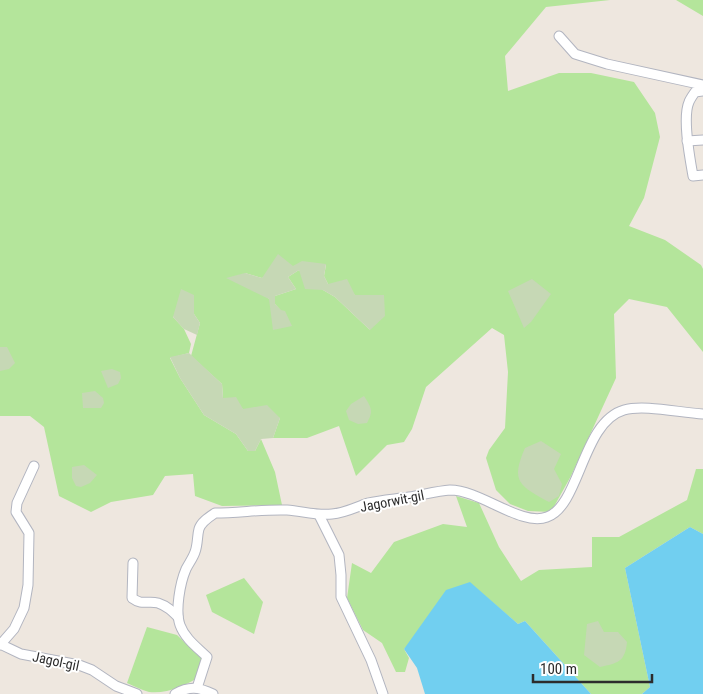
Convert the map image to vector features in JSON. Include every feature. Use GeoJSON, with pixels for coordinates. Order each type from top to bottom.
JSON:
{"type":"FeatureCollection","features":[{"type":"Feature","properties":{"kind":"street"},"geometry":{"type":"LineString","coordinates":[[559,36],[575,54],[607,64],[703,86]]}},
{"type":"Feature","properties":{"kind":"street"},"geometry":{"type":"LineString","coordinates":[[703,91],[695,92],[688,104],[687,141],[693,176],[703,175]]}},
{"type":"Feature","properties":{"kind":"street"},"geometry":{"type":"LineString","coordinates":[[687,141],[703,140]]}},
{"type":"Feature","properties":{"kind":"street","name":"Jagorwit-gil"},"geometry":{"type":"LineString","coordinates":[[197,688],[208,657],[187,638],[180,627],[178,617],[181,581],[195,552],[199,529],[206,519],[215,513],[285,510],[319,515],[334,514],[352,510],[368,503],[451,490],[468,493],[518,514],[532,518],[545,518],[555,514],[566,499],[600,428],[609,418],[624,410],[645,408],[703,414]]}},
{"type":"Feature","properties":{"kind":"street"},"geometry":{"type":"LineString","coordinates":[[0,644],[14,629],[24,608],[28,585],[29,533],[16,512],[17,503],[34,466]]}},
{"type":"Feature","properties":{"kind":"street"},"geometry":{"type":"LineString","coordinates":[[319,515],[339,555],[341,597],[371,660],[384,694]]}},
{"type":"Feature","properties":{"kind":"street"},"geometry":{"type":"LineString","coordinates":[[133,563],[132,598],[138,602],[158,603],[169,608],[178,617]]}},
{"type":"Feature","properties":{"kind":"street","name":"Jagol-gil"},"geometry":{"type":"LineString","coordinates":[[0,644],[21,654],[80,665],[92,670],[116,686],[138,694]]}},
{"type":"Feature","properties":{"kind":"street"},"geometry":{"type":"LineString","coordinates":[[175,694],[193,687],[212,694]]}},
{"type":"Feature","properties":{"kind":"green space"},"geometry":{"type":"Polygon","coordinates":[[[0,0],[610,0],[546,7],[505,56],[508,91],[559,73],[591,73],[634,82],[655,113],[660,137],[644,198],[629,226],[665,240],[701,265],[703,269],[703,352],[667,307],[629,299],[614,314],[616,378],[571,476],[551,512],[528,511],[510,504],[496,490],[486,458],[489,450],[505,428],[508,372],[504,335],[492,328],[426,387],[412,429],[404,442],[387,445],[356,476],[339,426],[307,438],[273,438],[280,418],[243,409],[223,398],[222,384],[191,356],[200,323],[194,314],[194,295],[173,317],[184,329],[191,344],[189,353],[170,358],[180,378],[204,415],[236,434],[248,451],[255,451],[261,439],[275,472],[282,505],[222,506],[195,496],[193,474],[165,476],[153,495],[111,502],[91,512],[59,496],[44,427],[30,416],[0,416],[0,0]],[[326,265],[293,266],[262,278],[245,273],[269,299],[281,310],[275,304],[275,296],[296,289],[288,277],[299,270],[323,290],[335,297],[370,330],[355,295],[328,284],[324,276],[326,265]]]}},
{"type":"Feature","properties":{"kind":"green space"},"geometry":{"type":"Polygon","coordinates":[[[676,0],[703,0],[703,16],[676,0]]]}},
{"type":"Feature","properties":{"kind":"green space"},"geometry":{"type":"Polygon","coordinates":[[[278,254],[293,266],[302,261],[326,264],[324,276],[328,284],[347,279],[355,295],[384,295],[385,316],[370,330],[335,297],[323,290],[305,289],[299,270],[288,277],[296,289],[275,296],[275,304],[285,311],[292,326],[273,330],[269,299],[226,278],[245,273],[262,278],[278,254]]]}},
{"type":"Feature","properties":{"kind":"green space"},"geometry":{"type":"Polygon","coordinates":[[[532,279],[551,294],[531,322],[524,328],[508,291],[532,279]]]}},
{"type":"Feature","properties":{"kind":"green space"},"geometry":{"type":"Polygon","coordinates":[[[181,289],[194,295],[194,314],[200,323],[197,335],[184,329],[173,317],[181,289]]]}},
{"type":"Feature","properties":{"kind":"green space"},"geometry":{"type":"Polygon","coordinates":[[[0,347],[7,347],[15,363],[9,369],[0,371],[0,347]]]}},
{"type":"Feature","properties":{"kind":"green space"},"geometry":{"type":"Polygon","coordinates":[[[189,353],[222,384],[223,398],[236,397],[243,409],[267,405],[280,418],[273,438],[261,439],[255,451],[248,451],[236,434],[204,415],[180,378],[170,357],[189,353]]]}},
{"type":"Feature","properties":{"kind":"green space"},"geometry":{"type":"Polygon","coordinates":[[[112,369],[120,372],[121,378],[118,384],[108,388],[101,371],[112,369]]]}},
{"type":"Feature","properties":{"kind":"green space"},"geometry":{"type":"Polygon","coordinates":[[[95,391],[103,398],[104,403],[101,408],[83,408],[82,393],[95,391]]]}},
{"type":"Feature","properties":{"kind":"green space"},"geometry":{"type":"Polygon","coordinates":[[[364,396],[371,412],[367,423],[358,424],[349,420],[346,411],[351,404],[364,396]]]}},
{"type":"Feature","properties":{"kind":"green space"},"geometry":{"type":"Polygon","coordinates":[[[541,441],[561,454],[554,469],[562,484],[559,496],[549,502],[525,487],[520,482],[518,476],[518,469],[525,448],[541,441]]]}},
{"type":"Feature","properties":{"kind":"green space"},"geometry":{"type":"Polygon","coordinates":[[[84,465],[97,475],[90,483],[81,487],[76,486],[72,478],[72,467],[84,465]]]}},
{"type":"Feature","properties":{"kind":"green space"},"geometry":{"type":"Polygon","coordinates":[[[696,469],[703,469],[703,534],[690,527],[625,568],[650,687],[642,694],[591,694],[525,621],[518,624],[470,583],[404,649],[409,658],[405,672],[396,672],[382,643],[363,630],[347,598],[352,563],[371,573],[394,542],[443,524],[467,527],[456,496],[479,503],[499,547],[521,581],[539,570],[592,567],[592,537],[619,537],[687,500],[696,469]]]}},
{"type":"Feature","properties":{"kind":"green space"},"geometry":{"type":"Polygon","coordinates":[[[244,578],[263,602],[254,634],[212,612],[206,595],[244,578]]]}},
{"type":"Feature","properties":{"kind":"green space"},"geometry":{"type":"Polygon","coordinates":[[[598,621],[604,632],[618,632],[627,642],[626,649],[620,660],[616,663],[600,667],[584,655],[587,624],[598,621]]]}},
{"type":"Feature","properties":{"kind":"green space"},"geometry":{"type":"Polygon","coordinates":[[[147,627],[177,635],[202,659],[201,676],[183,686],[163,692],[149,692],[127,683],[147,627]]]}},
{"type":"Feature","properties":{"kind":"water"},"geometry":{"type":"Polygon","coordinates":[[[690,527],[703,534],[703,694],[642,694],[650,687],[625,568],[690,527]]]}},
{"type":"Feature","properties":{"kind":"water"},"geometry":{"type":"Polygon","coordinates":[[[470,582],[518,624],[525,621],[591,694],[425,694],[417,668],[404,649],[446,590],[470,582]]]}}]}
